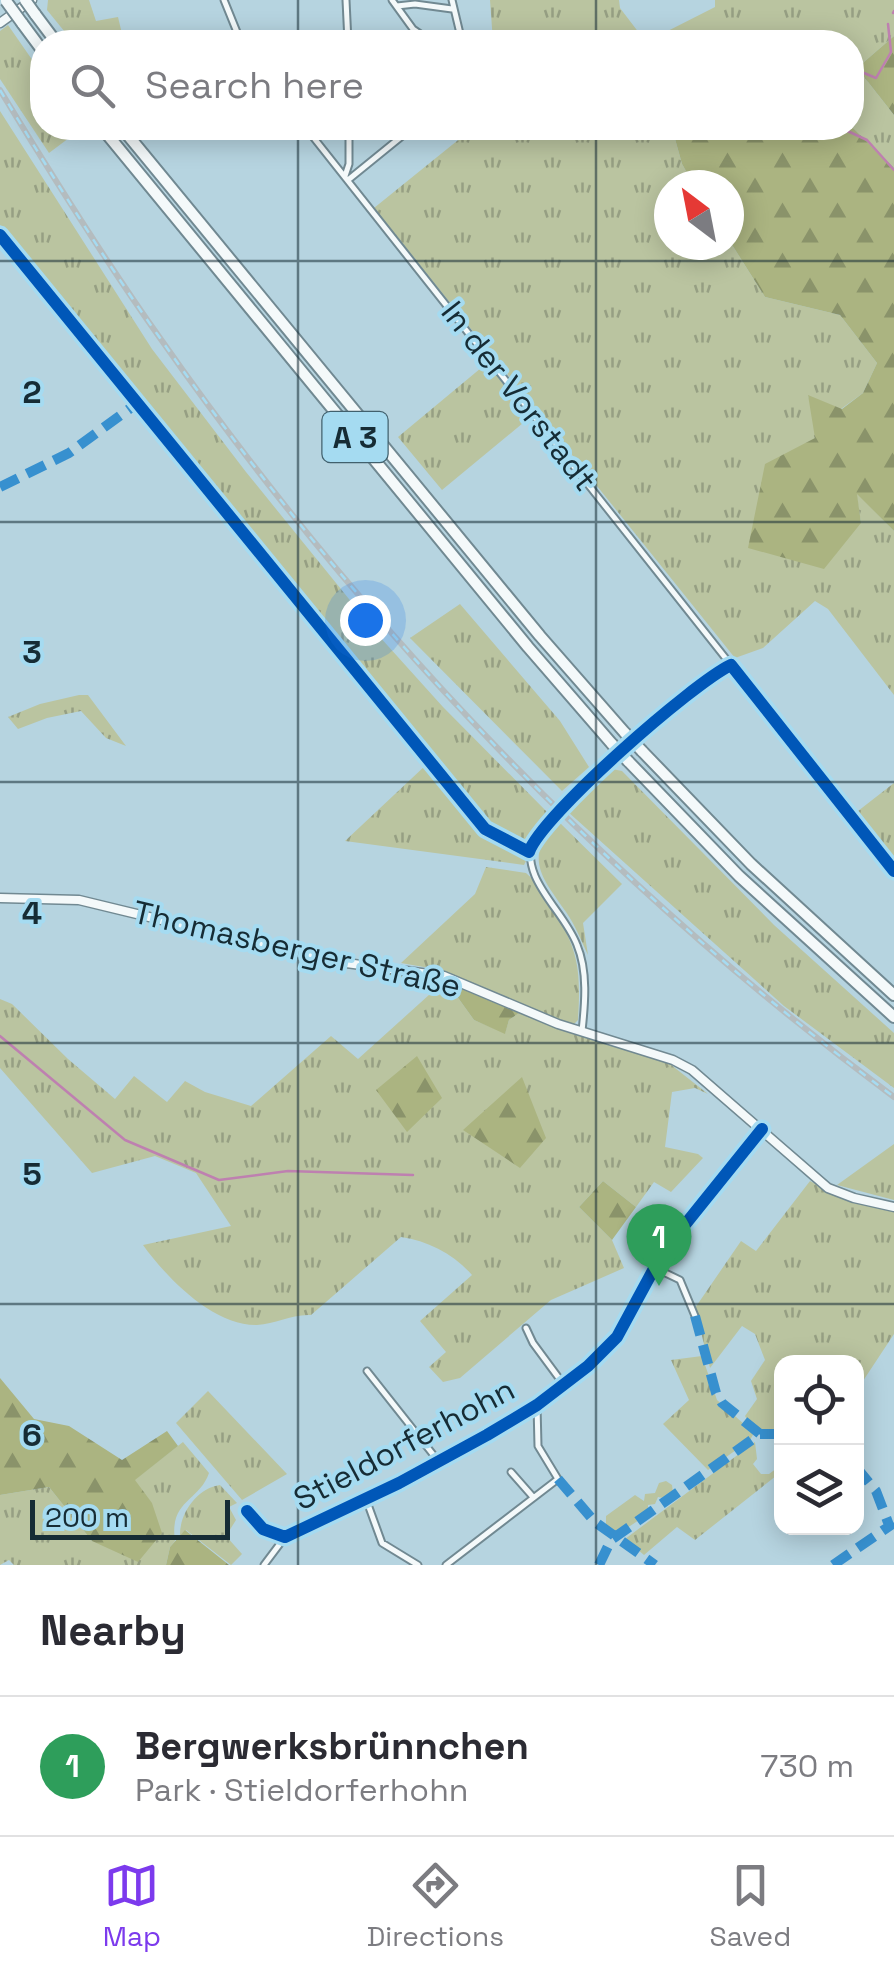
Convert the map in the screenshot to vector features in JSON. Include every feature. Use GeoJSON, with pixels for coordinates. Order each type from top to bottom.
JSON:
{"type":"FeatureCollection","features":[{"type":"Feature","properties":{"kind":"highway"},"geometry":{"type":"LineString","coordinates":[[28,0],[47,30]]}},
{"type":"Feature","properties":{"kind":"highway"},"geometry":{"type":"LineString","coordinates":[[6,1],[30,34]]}},
{"type":"Feature","properties":{"kind":"highway","name":"A 3"},"geometry":{"type":"LineString","coordinates":[[112,140],[491,602],[628,762],[739,876],[894,1018]]}},
{"type":"Feature","properties":{"kind":"highway","name":"A 3"},"geometry":{"type":"LineString","coordinates":[[132,140],[540,636],[625,732],[750,864],[894,995]]}},
{"type":"Feature","properties":{"kind":"main road"},"geometry":{"type":"LineString","coordinates":[[0,23],[28,0]]}},
{"type":"Feature","properties":{"kind":"main road","name":"Thomasberger Straße"},"geometry":{"type":"LineString","coordinates":[[0,898],[79,900],[331,961],[444,976],[692,1070],[828,1188],[894,1207]]}},
{"type":"Feature","properties":{"kind":"street"},"geometry":{"type":"LineString","coordinates":[[224,0],[236,30]]}},
{"type":"Feature","properties":{"kind":"street"},"geometry":{"type":"LineString","coordinates":[[346,0],[347,30]]}},
{"type":"Feature","properties":{"kind":"street"},"geometry":{"type":"LineString","coordinates":[[452,0],[458,30]]}},
{"type":"Feature","properties":{"kind":"street"},"geometry":{"type":"LineString","coordinates":[[394,3],[452,9]]}},
{"type":"Feature","properties":{"kind":"street"},"geometry":{"type":"LineString","coordinates":[[394,3],[414,30]]}},
{"type":"Feature","properties":{"kind":"street","name":"In der Vorstadt"},"geometry":{"type":"LineString","coordinates":[[316,140],[731,665],[611,760],[533,840],[529,852],[532,870],[579,948],[583,966],[582,1031]]}},
{"type":"Feature","properties":{"kind":"street"},"geometry":{"type":"LineString","coordinates":[[346,178],[349,140]]}},
{"type":"Feature","properties":{"kind":"street"},"geometry":{"type":"LineString","coordinates":[[346,178],[396,140]]}},
{"type":"Feature","properties":{"kind":"street","name":"Stieldorferhohn"},"geometry":{"type":"LineString","coordinates":[[247,1511],[263,1529],[286,1536],[439,1462],[564,1385],[618,1337],[663,1252],[762,1129]]}},
{"type":"Feature","properties":{"kind":"street"},"geometry":{"type":"LineString","coordinates":[[654,1268],[680,1280],[695,1316]]}},
{"type":"Feature","properties":{"kind":"street"},"geometry":{"type":"LineString","coordinates":[[526,1328],[532,1343],[564,1385]]}},
{"type":"Feature","properties":{"kind":"street"},"geometry":{"type":"LineString","coordinates":[[367,1371],[439,1462]]}},
{"type":"Feature","properties":{"kind":"street"},"geometry":{"type":"LineString","coordinates":[[446,1565],[558,1479],[540,1453],[537,1405]]}},
{"type":"Feature","properties":{"kind":"street"},"geometry":{"type":"LineString","coordinates":[[511,1472],[533,1497]]}},
{"type":"Feature","properties":{"kind":"street"},"geometry":{"type":"LineString","coordinates":[[366,1499],[382,1543],[418,1565]]}},
{"type":"Feature","properties":{"kind":"street"},"geometry":{"type":"LineString","coordinates":[[264,1565],[286,1536]]}},
{"type":"Feature","properties":{"kind":"green space"},"geometry":{"type":"Polygon","coordinates":[[[48,0],[89,0],[96,21],[118,17],[121,30],[63,30],[47,10],[48,0]]]}},
{"type":"Feature","properties":{"kind":"green space"},"geometry":{"type":"Polygon","coordinates":[[[490,0],[619,0],[620,8],[637,30],[492,30],[490,0]]]}},
{"type":"Feature","properties":{"kind":"green space"},"geometry":{"type":"Polygon","coordinates":[[[715,0],[894,0],[894,36],[864,62],[864,30],[670,30],[715,7],[715,0]]]}},
{"type":"Feature","properties":{"kind":"green space"},"geometry":{"type":"Polygon","coordinates":[[[8,25],[30,57],[30,124],[0,79],[0,31],[8,25]]]}},
{"type":"Feature","properties":{"kind":"green space"},"geometry":{"type":"Polygon","coordinates":[[[894,36],[894,115],[864,77],[864,62],[894,36]]]}},
{"type":"Feature","properties":{"kind":"green space"},"geometry":{"type":"Polygon","coordinates":[[[864,77],[894,115],[894,168],[864,139],[864,77]]]}},
{"type":"Feature","properties":{"kind":"green space"},"geometry":{"type":"Polygon","coordinates":[[[0,111],[152,349],[246,472],[379,636],[549,814],[526,841],[517,843],[487,826],[0,225],[0,111]]]}},
{"type":"Feature","properties":{"kind":"green space"},"geometry":{"type":"Polygon","coordinates":[[[864,139],[894,168],[894,531],[857,494],[861,523],[824,569],[748,548],[765,464],[815,438],[808,395],[842,409],[863,393],[877,363],[840,315],[765,297],[742,260],[744,170],[685,170],[675,140],[864,139]]]}},
{"type":"Feature","properties":{"kind":"green space"},"geometry":{"type":"Polygon","coordinates":[[[40,140],[66,140],[49,153],[40,140]]]}},
{"type":"Feature","properties":{"kind":"green space"},"geometry":{"type":"Polygon","coordinates":[[[458,140],[675,140],[685,170],[654,170],[654,260],[742,260],[765,297],[840,315],[877,363],[863,393],[841,409],[808,396],[861,523],[856,492],[894,531],[894,695],[828,609],[815,601],[763,648],[735,658],[374,208],[458,140]]]}},
{"type":"Feature","properties":{"kind":"green space"},"geometry":{"type":"Polygon","coordinates":[[[487,363],[529,418],[442,490],[398,437],[487,363]]]}},
{"type":"Feature","properties":{"kind":"green space"},"geometry":{"type":"Polygon","coordinates":[[[460,604],[560,721],[589,767],[562,791],[410,638],[460,604]]]}},
{"type":"Feature","properties":{"kind":"green space"},"geometry":{"type":"Polygon","coordinates":[[[88,695],[126,746],[106,738],[81,711],[18,729],[8,717],[40,704],[88,695]]]}},
{"type":"Feature","properties":{"kind":"green space"},"geometry":{"type":"Polygon","coordinates":[[[427,764],[477,826],[522,857],[524,865],[345,841],[427,764]]]}},
{"type":"Feature","properties":{"kind":"green space"},"geometry":{"type":"Polygon","coordinates":[[[612,769],[622,771],[774,925],[894,1033],[894,1088],[784,1006],[567,811],[612,769]]]}},
{"type":"Feature","properties":{"kind":"green space"},"geometry":{"type":"Polygon","coordinates":[[[894,783],[894,875],[849,818],[894,783]]]}},
{"type":"Feature","properties":{"kind":"green space"},"geometry":{"type":"Polygon","coordinates":[[[557,820],[622,884],[583,923],[588,955],[540,867],[541,846],[557,820]]]}},
{"type":"Feature","properties":{"kind":"green space"},"geometry":{"type":"Polygon","coordinates":[[[486,867],[526,873],[560,921],[578,973],[578,1020],[573,1025],[435,969],[401,963],[475,894],[486,867]]]}},
{"type":"Feature","properties":{"kind":"green space"},"geometry":{"type":"Polygon","coordinates":[[[389,970],[431,976],[519,1013],[509,1020],[505,1034],[474,1020],[456,995],[440,985],[389,975],[389,970]]]}},
{"type":"Feature","properties":{"kind":"green space"},"geometry":{"type":"Polygon","coordinates":[[[440,985],[456,995],[474,1020],[505,1033],[509,1020],[519,1013],[670,1064],[708,1094],[695,1088],[672,1092],[665,1147],[703,1158],[671,1192],[654,1182],[636,1207],[603,1181],[579,1207],[612,1240],[624,1268],[551,1300],[460,1378],[443,1382],[429,1367],[446,1352],[420,1321],[472,1275],[449,1255],[431,1245],[401,1237],[311,1315],[257,1325],[224,1317],[178,1285],[143,1245],[231,1226],[196,1173],[155,1156],[92,1173],[0,1068],[0,999],[12,1004],[115,1099],[134,1076],[167,1102],[185,1081],[205,1092],[251,1106],[331,1036],[358,1059],[440,985]]]}},
{"type":"Feature","properties":{"kind":"green space"},"geometry":{"type":"Polygon","coordinates":[[[417,1056],[442,1098],[407,1132],[376,1090],[417,1056]]]}},
{"type":"Feature","properties":{"kind":"green space"},"geometry":{"type":"Polygon","coordinates":[[[522,1077],[546,1138],[520,1168],[463,1130],[522,1077]]]}},
{"type":"Feature","properties":{"kind":"green space"},"geometry":{"type":"Polygon","coordinates":[[[894,1144],[894,1200],[837,1185],[894,1144]]]}},
{"type":"Feature","properties":{"kind":"green space"},"geometry":{"type":"Polygon","coordinates":[[[603,1181],[636,1207],[612,1240],[579,1207],[603,1181]]]}},
{"type":"Feature","properties":{"kind":"green space"},"geometry":{"type":"Polygon","coordinates":[[[810,1181],[850,1202],[894,1212],[894,1334],[864,1379],[864,1355],[774,1355],[774,1432],[756,1427],[745,1416],[757,1399],[751,1381],[765,1360],[755,1334],[742,1326],[710,1368],[695,1308],[741,1241],[756,1251],[810,1181]]]}},
{"type":"Feature","properties":{"kind":"green space"},"geometry":{"type":"Polygon","coordinates":[[[702,1356],[717,1400],[754,1433],[708,1470],[663,1424],[689,1400],[671,1360],[702,1356]]]}},
{"type":"Feature","properties":{"kind":"green space"},"geometry":{"type":"Polygon","coordinates":[[[0,1378],[34,1419],[69,1426],[122,1460],[167,1431],[178,1446],[135,1480],[152,1503],[162,1533],[138,1562],[92,1541],[49,1487],[0,1495],[0,1378]]]}},
{"type":"Feature","properties":{"kind":"green space"},"geometry":{"type":"Polygon","coordinates":[[[208,1391],[287,1474],[242,1500],[176,1423],[208,1391]]]}},
{"type":"Feature","properties":{"kind":"green space"},"geometry":{"type":"Polygon","coordinates":[[[183,1442],[209,1473],[176,1517],[175,1541],[166,1565],[14,1565],[9,1560],[0,1565],[0,1495],[49,1487],[92,1541],[152,1504],[134,1480],[183,1442]]]}},
{"type":"Feature","properties":{"kind":"green space"},"geometry":{"type":"Polygon","coordinates":[[[755,1442],[757,1459],[753,1464],[761,1474],[774,1470],[774,1478],[695,1540],[677,1527],[644,1555],[625,1539],[755,1442]]]}},
{"type":"Feature","properties":{"kind":"green space"},"geometry":{"type":"Polygon","coordinates":[[[666,1481],[672,1485],[673,1493],[668,1499],[658,1497],[655,1504],[648,1505],[648,1514],[621,1532],[616,1533],[606,1525],[606,1516],[635,1495],[644,1501],[645,1494],[655,1493],[659,1483],[666,1481]]]}},
{"type":"Feature","properties":{"kind":"green space"},"geometry":{"type":"Polygon","coordinates":[[[220,1485],[237,1503],[229,1507],[236,1520],[226,1536],[242,1554],[231,1565],[186,1530],[180,1536],[191,1503],[204,1491],[220,1485]]]}},
{"type":"Feature","properties":{"kind":"green space"},"geometry":{"type":"Polygon","coordinates":[[[185,1530],[229,1565],[166,1565],[170,1547],[185,1530]]]}},
{"type":"Feature","properties":{"kind":"waterway"},"geometry":{"type":"LineString","coordinates":[[864,73],[876,78],[891,52],[888,24]]}},
{"type":"Feature","properties":{"kind":"waterway"},"geometry":{"type":"LineString","coordinates":[[864,139],[894,170]]}},
{"type":"Feature","properties":{"kind":"waterway"},"geometry":{"type":"LineString","coordinates":[[0,1036],[125,1140],[219,1180],[288,1171],[413,1175]]}},
{"type":"Feature","properties":{"kind":"railway"},"geometry":{"type":"LineString","coordinates":[[0,90],[30,138]]}},
{"type":"Feature","properties":{"kind":"railway"},"geometry":{"type":"LineString","coordinates":[[31,140],[118,277],[238,445],[406,650],[591,841],[688,930],[789,1016],[894,1097]]}},
{"type":"Feature","properties":{"kind":"marked path"},"geometry":{"type":"LineString","coordinates":[[0,487],[69,453],[136,404]]}},
{"type":"Feature","properties":{"kind":"marked path"},"geometry":{"type":"LineString","coordinates":[[695,1316],[716,1393],[722,1403],[760,1434]]}},
{"type":"Feature","properties":{"kind":"marked path"},"geometry":{"type":"LineString","coordinates":[[599,1565],[611,1540],[760,1434],[774,1434]]}},
{"type":"Feature","properties":{"kind":"marked path"},"geometry":{"type":"LineString","coordinates":[[864,1477],[876,1491],[889,1525]]}},
{"type":"Feature","properties":{"kind":"marked path"},"geometry":{"type":"LineString","coordinates":[[558,1479],[595,1522],[655,1565]]}},
{"type":"Feature","properties":{"kind":"marked path"},"geometry":{"type":"LineString","coordinates":[[833,1565],[894,1523]]}},
{"type":"Feature","properties":{"kind":"cycle path"},"geometry":{"type":"LineString","coordinates":[[0,235],[485,829],[529,852],[561,810],[621,751],[685,697],[731,665],[894,871]]}},
{"type":"Feature","properties":{"kind":"cycle path"},"geometry":{"type":"LineString","coordinates":[[247,1511],[263,1529],[285,1537],[399,1483],[537,1405],[588,1366],[617,1337],[663,1252],[762,1129]]}},
{"type":"Feature","properties":{"kind":"place","name":"Bergwerksbrünnchen"},"geometry":{"type":"Point","coordinates":[659,1286]}}]}
